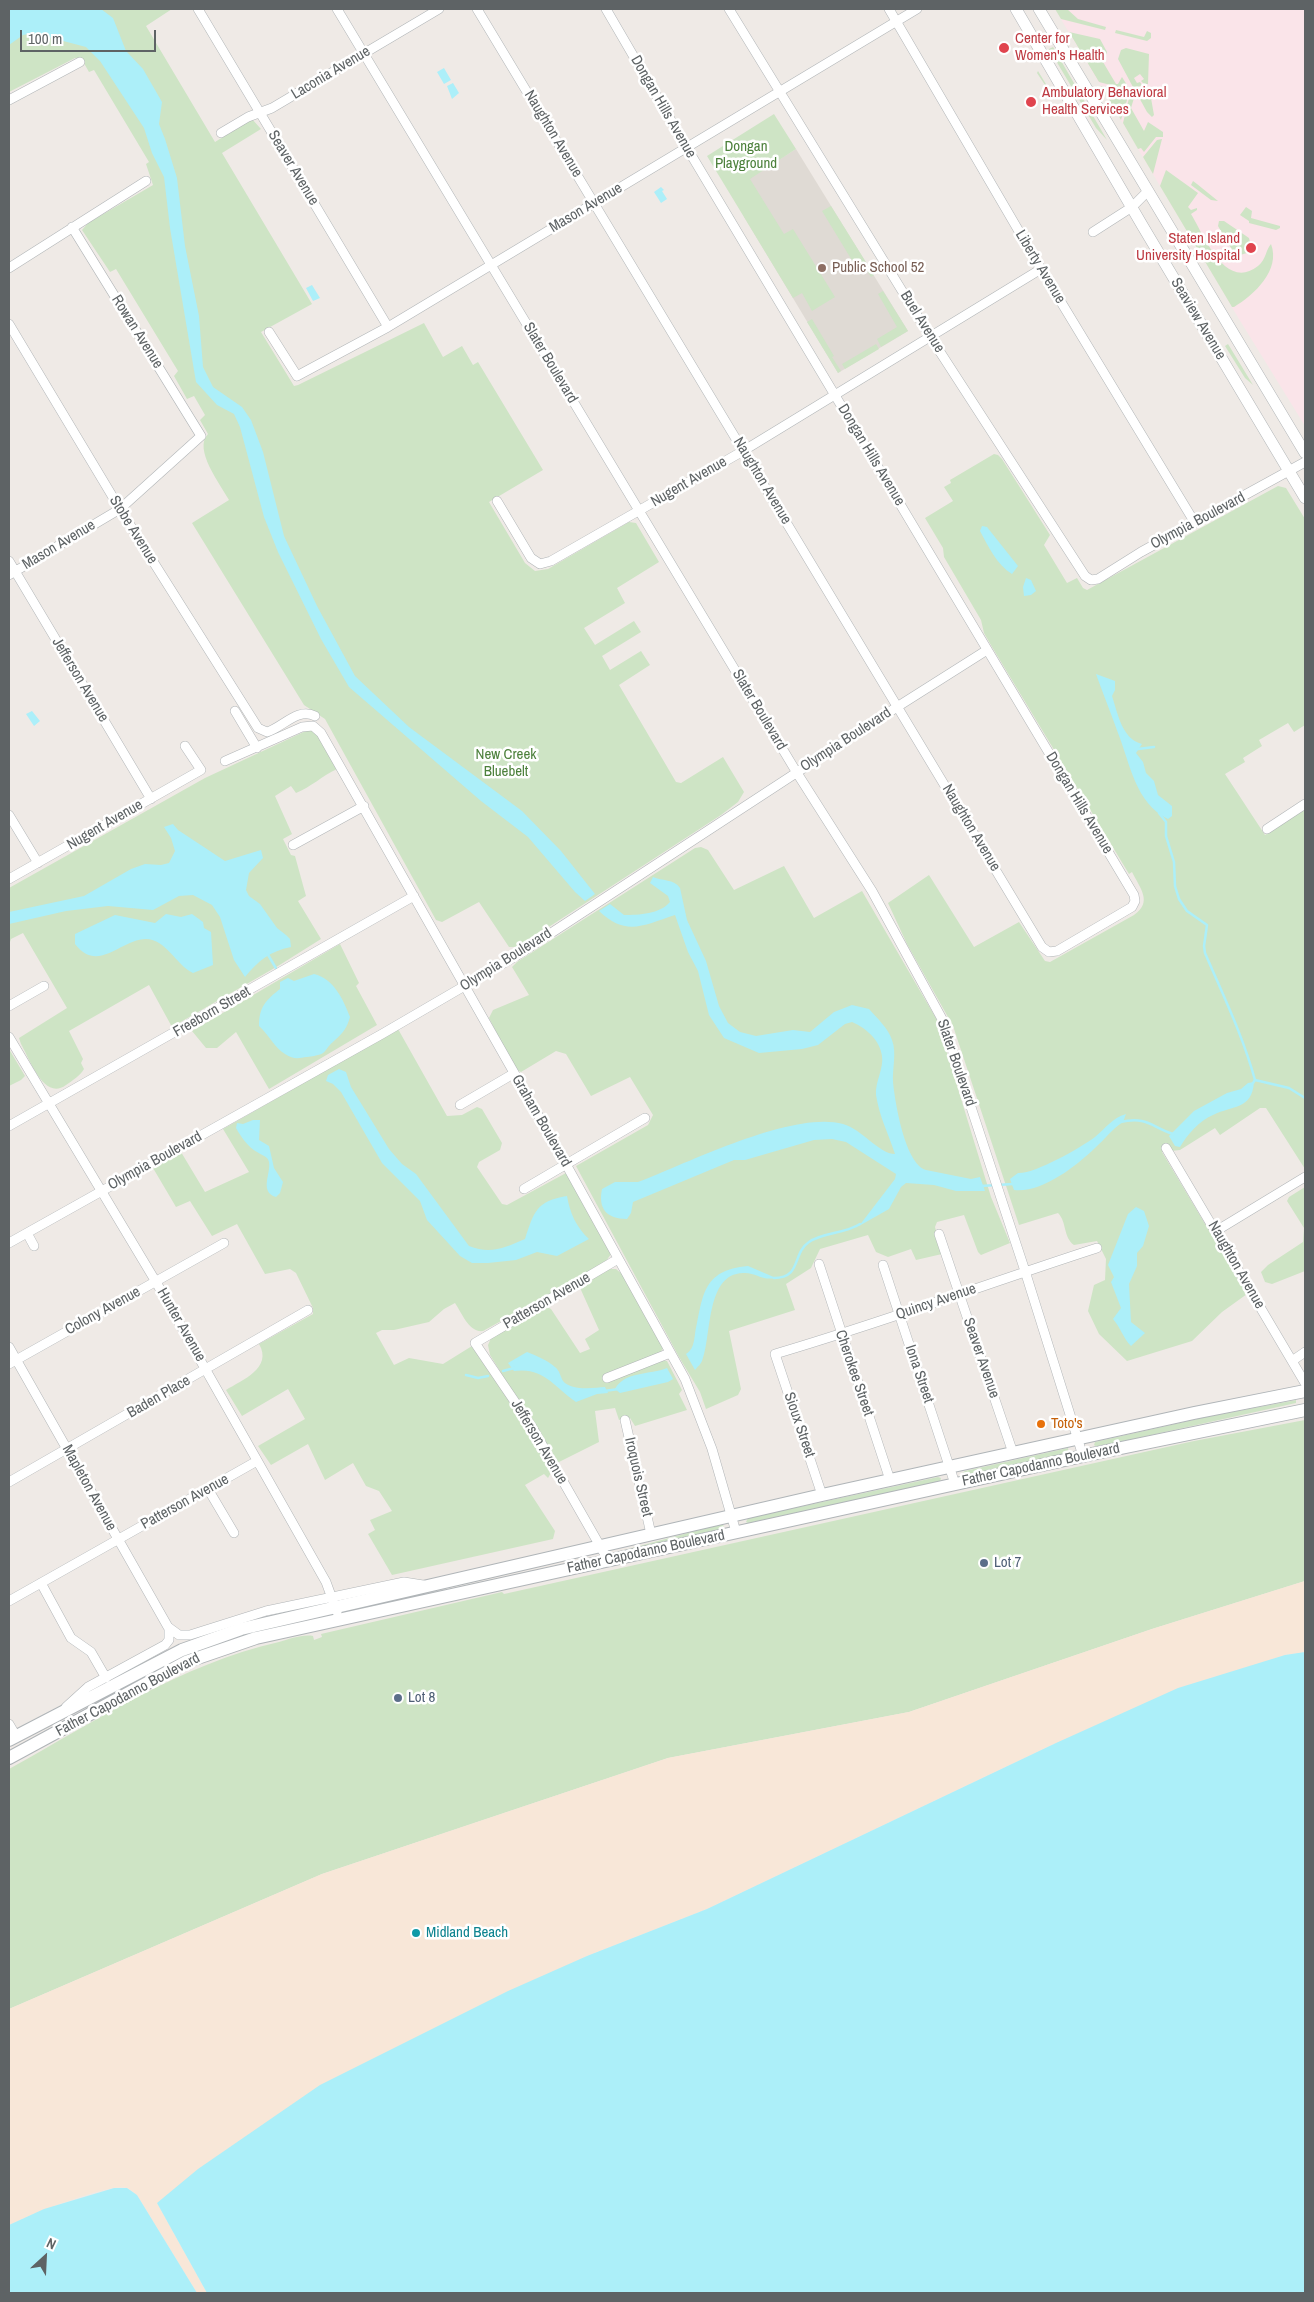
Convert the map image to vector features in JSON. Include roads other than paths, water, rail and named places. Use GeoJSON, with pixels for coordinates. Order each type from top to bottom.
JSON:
{"type":"FeatureCollection","features":[{"type":"Feature","properties":{"kind":"main road","name":"Father Capodanno Boulevard"},"geometry":{"type":"LineString","coordinates":[[12,1738],[195,1644],[334,1601],[424,1585],[1013,1453],[1305,1392]]}},
{"type":"Feature","properties":{"kind":"main road","name":"Father Capodanno Boulevard"},"geometry":{"type":"LineString","coordinates":[[9,1758],[186,1662],[256,1638],[1083,1456],[1305,1410]]}},
{"type":"Feature","properties":{"kind":"street","name":"Seaver Avenue"},"geometry":{"type":"LineString","coordinates":[[198,9],[388,327]]}},
{"type":"Feature","properties":{"kind":"street","name":"Slater Boulevard"},"geometry":{"type":"LineString","coordinates":[[337,9],[797,773],[872,891],[942,1019],[1025,1271],[1083,1456]]}},
{"type":"Feature","properties":{"kind":"street","name":"Laconia Avenue"},"geometry":{"type":"LineString","coordinates":[[221,133],[248,116],[272,108],[439,9]]}},
{"type":"Feature","properties":{"kind":"street","name":"Naughton Avenue"},"geometry":{"type":"LineString","coordinates":[[478,9],[1042,947],[1049,952]]}},
{"type":"Feature","properties":{"kind":"street","name":"Dongan Hills Avenue"},"geometry":{"type":"LineString","coordinates":[[606,9],[687,148],[1134,895],[1135,901],[1132,907],[1057,952],[1049,952]]}},
{"type":"Feature","properties":{"kind":"street","name":"Buel Avenue"},"geometry":{"type":"LineString","coordinates":[[729,9],[931,338],[1085,576],[1091,580]]}},
{"type":"Feature","properties":{"kind":"street","name":"Liberty Avenue"},"geometry":{"type":"LineString","coordinates":[[889,9],[1042,269],[1195,522]]}},
{"type":"Feature","properties":{"kind":"street","name":"Mason Avenue"},"geometry":{"type":"LineString","coordinates":[[269,332],[297,376],[388,327],[917,9]]}},
{"type":"Feature","properties":{"kind":"street","name":"Seaview Avenue"},"geometry":{"type":"LineString","coordinates":[[1016,9],[1305,498]]}},
{"type":"Feature","properties":{"kind":"street","name":"Seaview Avenue"},"geometry":{"type":"LineString","coordinates":[[1039,9],[1305,453]]}},
{"type":"Feature","properties":{"kind":"street"},"geometry":{"type":"LineString","coordinates":[[9,100],[80,62]]}},
{"type":"Feature","properties":{"kind":"street"},"geometry":{"type":"LineString","coordinates":[[9,268],[146,181]]}},
{"type":"Feature","properties":{"kind":"street"},"geometry":{"type":"LineString","coordinates":[[1093,232],[1132,207],[1148,191]]}},
{"type":"Feature","properties":{"kind":"street","name":"Rowan Avenue"},"geometry":{"type":"LineString","coordinates":[[72,228],[201,436]]}},
{"type":"Feature","properties":{"kind":"street","name":"Nugent Avenue"},"geometry":{"type":"LineString","coordinates":[[497,501],[531,558],[540,564],[551,561],[743,451],[1042,269]]}},
{"type":"Feature","properties":{"kind":"street","name":"Stobe Avenue"},"geometry":{"type":"LineString","coordinates":[[9,324],[120,509],[258,728],[264,732],[300,714],[315,716]]}},
{"type":"Feature","properties":{"kind":"street","name":"Mason Avenue"},"geometry":{"type":"LineString","coordinates":[[12,574],[120,509],[201,436]]}},
{"type":"Feature","properties":{"kind":"street","name":"Olympia Boulevard"},"geometry":{"type":"LineString","coordinates":[[1091,580],[1098,579],[1195,522],[1305,462]]}},
{"type":"Feature","properties":{"kind":"street","name":"Jefferson Avenue"},"geometry":{"type":"LineString","coordinates":[[9,561],[12,574],[151,799]]}},
{"type":"Feature","properties":{"kind":"street","name":"Olympia Boulevard"},"geometry":{"type":"LineString","coordinates":[[9,1243],[516,956],[897,707],[988,650]]}},
{"type":"Feature","properties":{"kind":"street"},"geometry":{"type":"LineString","coordinates":[[224,760],[258,748],[235,711]]}},
{"type":"Feature","properties":{"kind":"street","name":"Graham Boulevard"},"geometry":{"type":"LineString","coordinates":[[258,748],[302,727],[313,726],[321,733],[364,806],[513,1074],[567,1166],[684,1379],[712,1449],[736,1532]]}},
{"type":"Feature","properties":{"kind":"street","name":"Nugent Avenue"},"geometry":{"type":"LineString","coordinates":[[9,878],[200,770],[185,746]]}},
{"type":"Feature","properties":{"kind":"street"},"geometry":{"type":"LineString","coordinates":[[1267,829],[1305,804]]}},
{"type":"Feature","properties":{"kind":"street"},"geometry":{"type":"LineString","coordinates":[[293,845],[364,806]]}},
{"type":"Feature","properties":{"kind":"street"},"geometry":{"type":"LineString","coordinates":[[9,815],[38,863]]}},
{"type":"Feature","properties":{"kind":"street","name":"Freeborn Street"},"geometry":{"type":"LineString","coordinates":[[9,1126],[414,896]]}},
{"type":"Feature","properties":{"kind":"street"},"geometry":{"type":"LineString","coordinates":[[9,1006],[44,986]]}},
{"type":"Feature","properties":{"kind":"street","name":"Hunter Avenue"},"geometry":{"type":"LineString","coordinates":[[9,1037],[100,1192],[156,1282],[206,1370],[334,1601],[339,1619]]}},
{"type":"Feature","properties":{"kind":"street"},"geometry":{"type":"LineString","coordinates":[[460,1105],[513,1074]]}},
{"type":"Feature","properties":{"kind":"street"},"geometry":{"type":"LineString","coordinates":[[524,1189],[567,1166],[645,1118]]}},
{"type":"Feature","properties":{"kind":"street","name":"Naughton Avenue"},"geometry":{"type":"LineString","coordinates":[[1166,1148],[1305,1383]]}},
{"type":"Feature","properties":{"kind":"street"},"geometry":{"type":"LineString","coordinates":[[1216,1231],[1305,1177]]}},
{"type":"Feature","properties":{"kind":"street"},"geometry":{"type":"LineString","coordinates":[[27,1233],[34,1246]]}},
{"type":"Feature","properties":{"kind":"street","name":"Seaver Avenue"},"geometry":{"type":"LineString","coordinates":[[939,1234],[1013,1453]]}},
{"type":"Feature","properties":{"kind":"street","name":"Colony Avenue"},"geometry":{"type":"LineString","coordinates":[[12,1362],[224,1243]]}},
{"type":"Feature","properties":{"kind":"street","name":"Quincy Avenue"},"geometry":{"type":"LineString","coordinates":[[775,1354],[841,1335],[1097,1248]]}},
{"type":"Feature","properties":{"kind":"street","name":"Patterson Avenue"},"geometry":{"type":"LineString","coordinates":[[475,1343],[618,1259]]}},
{"type":"Feature","properties":{"kind":"street","name":"Cherokee Street"},"geometry":{"type":"LineString","coordinates":[[819,1264],[890,1480]]}},
{"type":"Feature","properties":{"kind":"street","name":"Iona Street"},"geometry":{"type":"LineString","coordinates":[[883,1265],[955,1484]]}},
{"type":"Feature","properties":{"kind":"street","name":"Baden Place"},"geometry":{"type":"LineString","coordinates":[[9,1482],[308,1310]]}},
{"type":"Feature","properties":{"kind":"street","name":"Jefferson Avenue"},"geometry":{"type":"LineString","coordinates":[[475,1343],[532,1427],[608,1560]]}},
{"type":"Feature","properties":{"kind":"street","name":"Mapleton Avenue"},"geometry":{"type":"LineString","coordinates":[[9,1346],[12,1362],[68,1449],[170,1629]]}},
{"type":"Feature","properties":{"kind":"street"},"geometry":{"type":"LineString","coordinates":[[1292,1361],[1305,1352]]}},
{"type":"Feature","properties":{"kind":"street"},"geometry":{"type":"LineString","coordinates":[[607,1378],[670,1353]]}},
{"type":"Feature","properties":{"kind":"street","name":"Sioux Street"},"geometry":{"type":"LineString","coordinates":[[775,1354],[822,1495]]}},
{"type":"Feature","properties":{"kind":"street","name":"Iroquois Street"},"geometry":{"type":"LineString","coordinates":[[625,1420],[650,1534]]}},
{"type":"Feature","properties":{"kind":"street","name":"Patterson Avenue"},"geometry":{"type":"LineString","coordinates":[[9,1601],[257,1461]]}},
{"type":"Feature","properties":{"kind":"street"},"geometry":{"type":"LineString","coordinates":[[208,1489],[234,1533]]}},
{"type":"Feature","properties":{"kind":"street"},"geometry":{"type":"LineString","coordinates":[[593,1563],[599,1545]]}},
{"type":"Feature","properties":{"kind":"street"},"geometry":{"type":"LineString","coordinates":[[41,1583],[72,1638],[91,1652],[106,1678]]}},
{"type":"Feature","properties":{"kind":"street","name":"Father Capodanno Boulevard"},"geometry":{"type":"LineString","coordinates":[[53,1718],[88,1687],[165,1645],[169,1640],[170,1629],[179,1635],[190,1635],[252,1615],[334,1601]]}},
{"type":"Feature","properties":{"kind":"street"},"geometry":{"type":"LineString","coordinates":[[9,1724],[12,1738]]}},
{"type":"Feature","properties":{"kind":"water"},"geometry":{"type":"Polygon","coordinates":[[[9,9],[101,9],[113,18],[126,51],[143,69],[162,102],[159,124],[177,178],[185,246],[199,316],[203,367],[213,387],[242,407],[251,420],[263,452],[284,536],[317,606],[355,676],[409,727],[522,811],[561,851],[595,894],[585,901],[528,837],[481,801],[349,687],[321,639],[278,552],[264,517],[240,427],[234,414],[217,405],[196,382],[170,228],[164,177],[152,153],[144,128],[100,61],[86,47],[33,33],[23,35],[9,45],[9,9]]]}},
{"type":"Feature","properties":{"kind":"water"},"geometry":{"type":"Polygon","coordinates":[[[444,68],[451,80],[444,84],[437,72],[444,68]]]}},
{"type":"Feature","properties":{"kind":"water"},"geometry":{"type":"Polygon","coordinates":[[[453,83],[459,93],[452,99],[447,86],[453,83]]]}},
{"type":"Feature","properties":{"kind":"water"},"geometry":{"type":"Polygon","coordinates":[[[661,187],[667,199],[661,203],[654,192],[661,187]]]}},
{"type":"Feature","properties":{"kind":"water"},"geometry":{"type":"Polygon","coordinates":[[[312,285],[320,298],[313,301],[306,288],[312,285]]]}},
{"type":"Feature","properties":{"kind":"water"},"geometry":{"type":"Polygon","coordinates":[[[982,526],[987,527],[1018,566],[1012,574],[993,555],[980,531],[982,526]]]}},
{"type":"Feature","properties":{"kind":"water"},"geometry":{"type":"Polygon","coordinates":[[[1026,578],[1031,580],[1036,591],[1031,595],[1024,596],[1023,587],[1026,578]]]}},
{"type":"Feature","properties":{"kind":"water"},"geometry":{"type":"Polygon","coordinates":[[[1096,674],[1115,681],[1115,690],[1112,696],[1119,718],[1130,737],[1142,744],[1136,753],[1143,762],[1146,773],[1154,781],[1158,795],[1172,806],[1172,816],[1168,819],[1148,803],[1135,781],[1096,674]]]}},
{"type":"Feature","properties":{"kind":"water"},"geometry":{"type":"Polygon","coordinates":[[[32,711],[40,721],[34,726],[26,714],[32,711]]]}},
{"type":"Feature","properties":{"kind":"water"},"geometry":{"type":"Polygon","coordinates":[[[173,824],[178,830],[225,861],[261,850],[263,858],[249,873],[246,890],[249,896],[260,904],[277,928],[290,939],[291,947],[277,951],[265,958],[245,977],[234,960],[220,917],[212,905],[193,895],[179,896],[153,910],[108,906],[66,911],[9,924],[9,912],[84,896],[131,869],[145,864],[161,865],[169,863],[175,851],[171,838],[164,827],[173,824]]]}},
{"type":"Feature","properties":{"kind":"water"},"geometry":{"type":"Polygon","coordinates":[[[653,877],[671,882],[680,888],[687,920],[706,961],[719,1006],[728,1023],[740,1032],[756,1036],[793,1030],[810,1032],[834,1012],[852,1005],[869,1009],[885,1027],[892,1040],[894,1050],[893,1082],[896,1103],[902,1131],[912,1157],[926,1170],[971,1179],[980,1177],[985,1191],[956,1191],[934,1185],[906,1183],[901,1187],[889,1209],[859,1226],[895,1179],[896,1174],[846,1142],[832,1139],[814,1140],[745,1160],[734,1160],[633,1202],[631,1213],[627,1219],[609,1215],[601,1202],[602,1189],[615,1182],[638,1182],[740,1141],[797,1124],[822,1122],[843,1124],[857,1131],[883,1150],[895,1154],[876,1095],[882,1061],[881,1050],[867,1031],[852,1022],[845,1024],[818,1045],[802,1049],[759,1053],[724,1038],[709,1015],[698,971],[688,952],[675,915],[644,925],[627,926],[618,924],[599,911],[610,904],[624,915],[636,915],[649,913],[666,906],[670,902],[668,896],[650,883],[653,877]]]}},
{"type":"Feature","properties":{"kind":"water"},"geometry":{"type":"Polygon","coordinates":[[[166,914],[181,917],[192,914],[203,922],[204,928],[211,932],[213,965],[193,973],[159,943],[153,940],[137,940],[101,956],[92,956],[75,944],[75,934],[115,915],[155,923],[166,914]]]}},
{"type":"Feature","properties":{"kind":"water"},"geometry":{"type":"Polygon","coordinates":[[[314,974],[327,980],[332,985],[341,997],[350,1017],[342,1033],[324,1052],[314,1056],[294,1058],[281,1051],[259,1026],[260,1014],[264,1004],[280,989],[280,982],[288,978],[294,981],[314,974]]]}},
{"type":"Feature","properties":{"kind":"water"},"geometry":{"type":"Polygon","coordinates":[[[339,1069],[346,1072],[351,1087],[389,1149],[402,1164],[416,1174],[469,1246],[477,1249],[491,1250],[525,1239],[538,1209],[549,1201],[567,1196],[574,1219],[580,1230],[589,1239],[557,1256],[537,1252],[516,1260],[472,1263],[460,1256],[427,1220],[420,1201],[382,1163],[341,1092],[333,1084],[326,1081],[328,1075],[339,1069]]]}},
{"type":"Feature","properties":{"kind":"water"},"geometry":{"type":"Polygon","coordinates":[[[1254,1082],[1250,1098],[1240,1105],[1220,1112],[1203,1121],[1180,1147],[1175,1146],[1169,1136],[1194,1111],[1227,1093],[1241,1089],[1248,1083],[1254,1082]]]}},
{"type":"Feature","properties":{"kind":"water"},"geometry":{"type":"Polygon","coordinates":[[[1126,1114],[1123,1122],[1099,1145],[1058,1177],[1036,1187],[1014,1190],[1010,1179],[1018,1173],[1046,1165],[1069,1153],[1095,1137],[1113,1121],[1126,1114]]]}},
{"type":"Feature","properties":{"kind":"water"},"geometry":{"type":"Polygon","coordinates":[[[253,1120],[260,1120],[259,1140],[269,1146],[274,1168],[283,1182],[280,1193],[276,1197],[271,1195],[267,1187],[268,1160],[248,1145],[236,1128],[237,1123],[243,1124],[253,1120]]]}},
{"type":"Feature","properties":{"kind":"water"},"geometry":{"type":"Polygon","coordinates":[[[1136,1207],[1144,1211],[1149,1226],[1143,1246],[1137,1253],[1137,1266],[1129,1284],[1131,1322],[1145,1333],[1131,1346],[1113,1319],[1121,1308],[1111,1282],[1114,1277],[1108,1265],[1128,1214],[1136,1207]]]}},
{"type":"Feature","properties":{"kind":"water"},"geometry":{"type":"Polygon","coordinates":[[[748,1266],[776,1278],[771,1279],[743,1273],[731,1276],[722,1284],[712,1308],[702,1361],[695,1370],[686,1354],[693,1346],[700,1308],[707,1287],[721,1273],[748,1266]]]}},
{"type":"Feature","properties":{"kind":"water"},"geometry":{"type":"Polygon","coordinates":[[[527,1352],[555,1367],[563,1381],[567,1384],[577,1388],[605,1387],[608,1393],[597,1394],[576,1402],[541,1375],[533,1372],[514,1371],[508,1363],[527,1352]]]}},
{"type":"Feature","properties":{"kind":"water"},"geometry":{"type":"Polygon","coordinates":[[[667,1368],[673,1379],[668,1382],[620,1393],[615,1389],[619,1383],[631,1376],[667,1368]]]}},
{"type":"Feature","properties":{"kind":"water"},"geometry":{"type":"Polygon","coordinates":[[[1305,1652],[1305,2293],[207,2293],[157,2203],[198,2169],[320,2085],[508,1991],[587,1956],[707,1909],[1056,1743],[1178,1688],[1285,1655],[1305,1652]]]}},
{"type":"Feature","properties":{"kind":"water"},"geometry":{"type":"Polygon","coordinates":[[[114,2188],[127,2188],[137,2195],[197,2293],[9,2293],[9,2225],[44,2209],[114,2188]]]}},
{"type":"Feature","properties":{"kind":"waterway"},"geometry":{"type":"LineString","coordinates":[[1138,749],[1154,747]]}},
{"type":"Feature","properties":{"kind":"waterway"},"geometry":{"type":"LineString","coordinates":[[1159,813],[1166,822],[1166,836],[1174,862],[1175,886],[1179,899],[1187,911],[1207,925],[1205,953],[1245,1048],[1255,1080],[1253,1083]]}},
{"type":"Feature","properties":{"kind":"waterway"},"geometry":{"type":"LineString","coordinates":[[267,953],[277,970]]}},
{"type":"Feature","properties":{"kind":"waterway"},"geometry":{"type":"LineString","coordinates":[[1255,1080],[1289,1088],[1305,1098]]}},
{"type":"Feature","properties":{"kind":"waterway"},"geometry":{"type":"LineString","coordinates":[[1120,1122],[1143,1121],[1173,1134]]}},
{"type":"Feature","properties":{"kind":"waterway"},"geometry":{"type":"LineString","coordinates":[[981,1186],[1013,1184]]}},
{"type":"Feature","properties":{"kind":"waterway"},"geometry":{"type":"LineString","coordinates":[[774,1278],[783,1277],[793,1270],[800,1252],[809,1242],[820,1236],[848,1230],[860,1224]]}},
{"type":"Feature","properties":{"kind":"waterway"},"geometry":{"type":"LineString","coordinates":[[503,1371],[514,1368]]}},
{"type":"Feature","properties":{"kind":"waterway"},"geometry":{"type":"LineString","coordinates":[[466,1375],[478,1378],[488,1376]]}},
{"type":"Feature","properties":{"kind":"waterway"},"geometry":{"type":"LineString","coordinates":[[604,1391],[619,1389]]}},
{"type":"Feature","properties":{"kind":"place","name":"Center for Women's Health"},"geometry":{"type":"Point","coordinates":[1004,48]}},
{"type":"Feature","properties":{"kind":"place","name":"Ambulatory Behavioral Health Services"},"geometry":{"type":"Point","coordinates":[1031,102]}},
{"type":"Feature","properties":{"kind":"place","name":"Staten Island University Hospital"},"geometry":{"type":"Point","coordinates":[1251,248]}},
{"type":"Feature","properties":{"kind":"place","name":"Public School 52"},"geometry":{"type":"Point","coordinates":[822,268]}},
{"type":"Feature","properties":{"kind":"place","name":"Toto's"},"geometry":{"type":"Point","coordinates":[1041,1424]}},
{"type":"Feature","properties":{"kind":"place","name":"Lot 7"},"geometry":{"type":"Point","coordinates":[984,1563]}},
{"type":"Feature","properties":{"kind":"place","name":"Lot 8"},"geometry":{"type":"Point","coordinates":[398,1698]}},
{"type":"Feature","properties":{"kind":"place","name":"Midland Beach"},"geometry":{"type":"Point","coordinates":[416,1933]}},
{"type":"Feature","properties":{"kind":"park label","name":"Dongan Playground"},"geometry":{"type":"Point","coordinates":[746,156]}},
{"type":"Feature","properties":{"kind":"park label","name":"New Creek Bluebelt"},"geometry":{"type":"Point","coordinates":[506,764]}}]}
